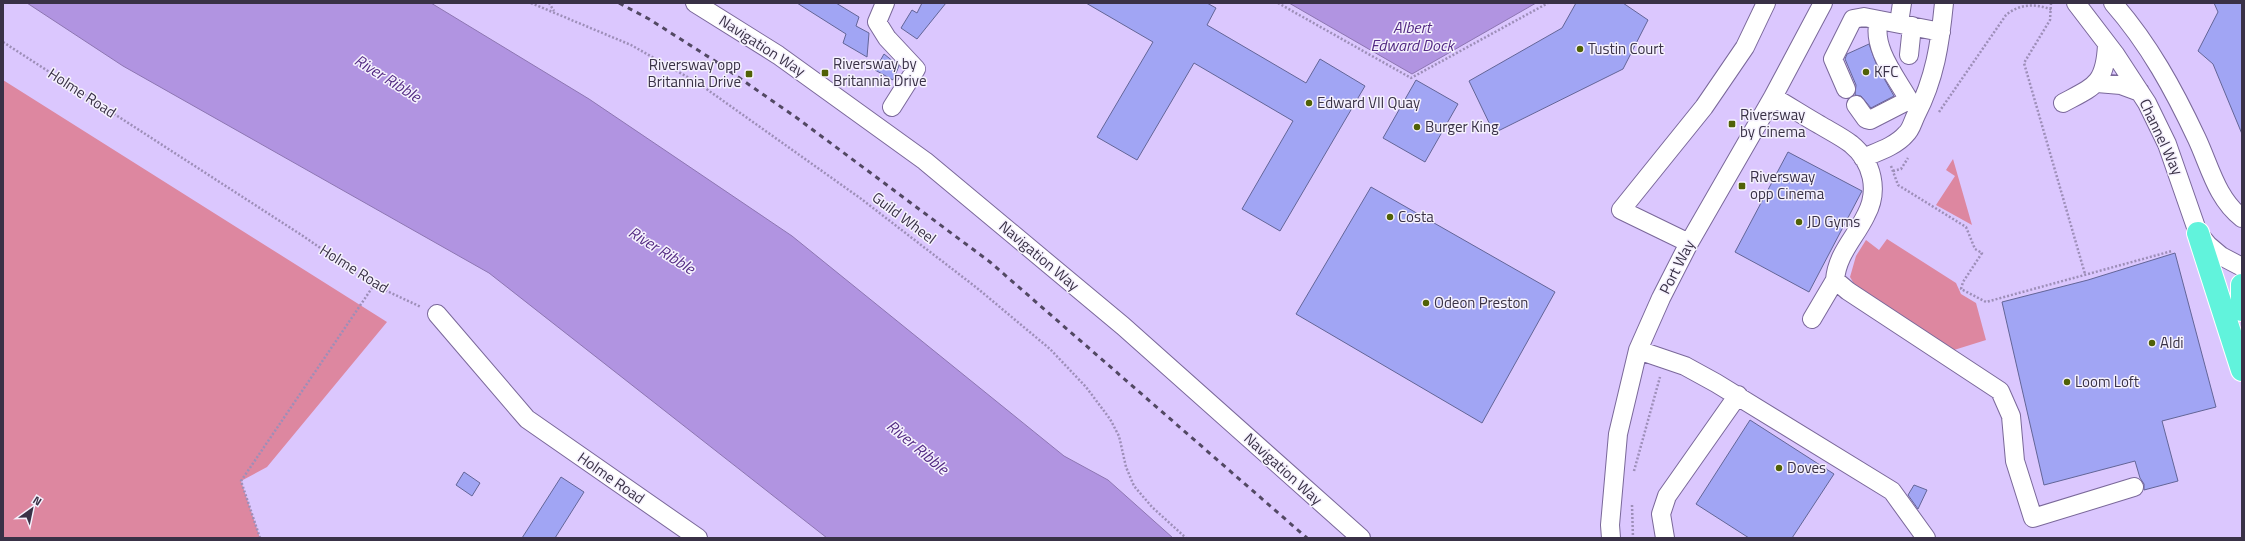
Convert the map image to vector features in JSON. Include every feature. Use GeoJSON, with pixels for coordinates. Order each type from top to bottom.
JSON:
{"type":"FeatureCollection","features":[{"type":"Feature","properties":{"kind":"highway"},"geometry":{"type":"LineString","coordinates":[[2198,233],[2242,370]]}},
{"type":"Feature","properties":{"kind":"highway"},"geometry":{"type":"LineString","coordinates":[[2242,285],[2242,310]]}},
{"type":"Feature","properties":{"kind":"street","name":"Navigation Way"},"geometry":{"type":"LineString","coordinates":[[695,3],[778,55],[925,161],[1123,326],[1361,538]]}},
{"type":"Feature","properties":{"kind":"street"},"geometry":{"type":"LineString","coordinates":[[885,3],[877,22],[887,38],[916,69],[892,107]]}},
{"type":"Feature","properties":{"kind":"street"},"geometry":{"type":"LineString","coordinates":[[1689,243],[1621,210],[1704,107],[1745,47],[1766,3]]}},
{"type":"Feature","properties":{"kind":"street","name":"Port Way"},"geometry":{"type":"LineString","coordinates":[[1611,538],[1610,526],[1618,434],[1638,350],[1661,298],[1689,243],[1773,97],[1816,11],[1823,3]]}},
{"type":"Feature","properties":{"kind":"street"},"geometry":{"type":"LineString","coordinates":[[1902,3],[1909,55]]}},
{"type":"Feature","properties":{"kind":"street"},"geometry":{"type":"LineString","coordinates":[[1863,158],[1884,149],[1906,135],[1922,105],[1932,81],[1941,32],[1944,3]]}},
{"type":"Feature","properties":{"kind":"street","name":"Channel Way"},"geometry":{"type":"LineString","coordinates":[[2076,3],[2140,92],[2167,144],[2198,233],[2208,246],[2221,256],[2242,267]]}},
{"type":"Feature","properties":{"kind":"street","name":"Channel Way"},"geometry":{"type":"LineString","coordinates":[[2113,3],[2133,26],[2159,64],[2198,141],[2216,184],[2229,205],[2242,218]]}},
{"type":"Feature","properties":{"kind":"street"},"geometry":{"type":"LineString","coordinates":[[1846,89],[1833,59],[1853,19],[1864,17],[1941,32]]}},
{"type":"Feature","properties":{"kind":"street"},"geometry":{"type":"LineString","coordinates":[[1856,105],[1866,119],[1870,120],[1909,100],[1881,51],[1876,30],[1879,20]]}},
{"type":"Feature","properties":{"kind":"street"},"geometry":{"type":"LineString","coordinates":[[2063,103],[2097,83],[2105,68],[2107,45]]}},
{"type":"Feature","properties":{"kind":"street"},"geometry":{"type":"LineString","coordinates":[[2097,83],[2121,85],[2140,92]]}},
{"type":"Feature","properties":{"kind":"street"},"geometry":{"type":"LineString","coordinates":[[1773,97],[1851,144],[1863,158],[1873,184],[1872,202],[1866,216],[1840,257],[1836,268],[1835,280],[1812,319]]}},
{"type":"Feature","properties":{"kind":"street"},"geometry":{"type":"LineString","coordinates":[[1835,280],[1848,291],[2000,391],[2011,416],[2015,461],[2033,518],[2134,487]]}},
{"type":"Feature","properties":{"kind":"street","name":"Holme Road"},"geometry":{"type":"LineString","coordinates":[[437,314],[527,419],[698,538]]}},
{"type":"Feature","properties":{"kind":"street"},"geometry":{"type":"LineString","coordinates":[[1638,350],[1685,366],[1738,396],[1892,491],[1926,538]]}},
{"type":"Feature","properties":{"kind":"street"},"geometry":{"type":"LineString","coordinates":[[1665,538],[1661,514],[1667,496],[1738,396]]}},
{"type":"Feature","properties":{"kind":"path","name":"Guild Wheel"},"geometry":{"type":"LineString","coordinates":[[530,3],[631,45],[698,83],[860,198],[977,288],[1050,349],[1086,387],[1110,419],[1119,436],[1126,467],[1134,486],[1152,507],[1186,538]]}},
{"type":"Feature","properties":{"kind":"path"},"geometry":{"type":"LineString","coordinates":[[549,3],[554,12]]}},
{"type":"Feature","properties":{"kind":"path"},"geometry":{"type":"LineString","coordinates":[[1278,3],[1412,78],[1548,3]]}},
{"type":"Feature","properties":{"kind":"path"},"geometry":{"type":"LineString","coordinates":[[2051,3],[2052,11],[2050,20],[2024,63],[2085,274]]}},
{"type":"Feature","properties":{"kind":"path"},"geometry":{"type":"LineString","coordinates":[[1936,118],[2006,15],[2012,10],[2025,6],[2041,6],[2052,11]]}},
{"type":"Feature","properties":{"kind":"path","name":"Holme Road"},"geometry":{"type":"LineString","coordinates":[[3,42],[303,236],[374,285],[437,314]]}},
{"type":"Feature","properties":{"kind":"path"},"geometry":{"type":"LineString","coordinates":[[1884,149],[1898,184],[1966,227],[1975,249],[1982,254],[1963,282],[1961,290],[1970,296],[1986,302],[2172,251]]}},
{"type":"Feature","properties":{"kind":"path"},"geometry":{"type":"LineString","coordinates":[[1893,171],[1901,169],[1909,156]]}},
{"type":"Feature","properties":{"kind":"path"},"geometry":{"type":"LineString","coordinates":[[260,538],[241,480],[374,285]]}},
{"type":"Feature","properties":{"kind":"path"},"geometry":{"type":"LineString","coordinates":[[1633,476],[1665,359]]}},
{"type":"Feature","properties":{"kind":"path"},"geometry":{"type":"LineString","coordinates":[[1631,499],[1633,538]]}},
{"type":"Feature","properties":{"kind":"shaded area"},"geometry":{"type":"Polygon","coordinates":[[[3,80],[387,322],[267,467],[241,481],[260,538],[3,538],[3,80]]]}},
{"type":"Feature","properties":{"kind":"shaded area"},"geometry":{"type":"Polygon","coordinates":[[[1953,159],[1972,225],[1936,205],[1955,176],[1946,170],[1953,159]]]}},
{"type":"Feature","properties":{"kind":"shaded area"},"geometry":{"type":"Polygon","coordinates":[[[1887,239],[1956,283],[1961,294],[1976,303],[1986,340],[1954,350],[1856,287],[1850,277],[1856,256],[1866,240],[1879,250],[1887,239]]]}},
{"type":"Feature","properties":{"kind":"water","name":"River Ribble"},"geometry":{"type":"Polygon","coordinates":[[[27,3],[431,3],[589,99],[792,236],[1064,456],[1108,480],[1173,538],[827,538],[489,273],[123,66],[27,3]]]}},
{"type":"Feature","properties":{"kind":"water","name":"Albert Edward Dock"},"geometry":{"type":"Polygon","coordinates":[[[1289,3],[1536,3],[1412,74],[1289,3]]]}},
{"type":"Feature","properties":{"kind":"building"},"geometry":{"type":"Polygon","coordinates":[[[797,3],[836,3],[859,17],[856,26],[869,33],[867,57],[843,43],[846,34],[797,3]]]}},
{"type":"Feature","properties":{"kind":"building"},"geometry":{"type":"Polygon","coordinates":[[[922,3],[946,3],[917,39],[901,28],[912,10],[917,13],[922,3]]]}},
{"type":"Feature","properties":{"kind":"building","name":"Edward VII Quay"},"geometry":{"type":"Polygon","coordinates":[[[1086,3],[1207,3],[1216,8],[1207,25],[1306,83],[1320,59],[1365,86],[1280,231],[1242,209],[1293,121],[1194,63],[1137,160],[1097,137],[1153,42],[1086,3]]]}},
{"type":"Feature","properties":{"kind":"building","name":"Tustin Court"},"geometry":{"type":"Polygon","coordinates":[[[1576,3],[1623,3],[1648,20],[1623,69],[1494,133],[1469,81],[1562,28],[1576,3]]]}},
{"type":"Feature","properties":{"kind":"building"},"geometry":{"type":"Polygon","coordinates":[[[2214,3],[2242,3],[2242,134],[2213,64],[2198,51],[2218,12],[2214,3]]]}},
{"type":"Feature","properties":{"kind":"building","name":"KFC"},"geometry":{"type":"Polygon","coordinates":[[[1869,44],[1877,66],[1894,96],[1871,108],[1861,96],[1855,95],[1856,85],[1845,59],[1847,54],[1869,44]]]}},
{"type":"Feature","properties":{"kind":"building"},"geometry":{"type":"Polygon","coordinates":[[[884,54],[899,66],[893,80],[875,70],[884,54]]]}},
{"type":"Feature","properties":{"kind":"building","name":"Burger King"},"geometry":{"type":"Polygon","coordinates":[[[1416,80],[1458,104],[1425,162],[1383,138],[1416,80]]]}},
{"type":"Feature","properties":{"kind":"building","name":"JD Gyms"},"geometry":{"type":"Polygon","coordinates":[[[1788,152],[1862,191],[1809,292],[1735,252],[1788,152]]]}},
{"type":"Feature","properties":{"kind":"building","name":"Odeon Preston"},"geometry":{"type":"Polygon","coordinates":[[[1371,187],[1555,292],[1482,423],[1296,314],[1371,187]]]}},
{"type":"Feature","properties":{"kind":"building"},"geometry":{"type":"Polygon","coordinates":[[[2175,253],[2216,407],[2162,421],[2178,481],[2144,490],[2144,484],[2140,478],[2135,461],[2044,485],[2002,302],[2088,280],[2175,253]]]}},
{"type":"Feature","properties":{"kind":"building"},"geometry":{"type":"Polygon","coordinates":[[[1750,420],[1834,474],[1792,538],[1749,538],[1696,504],[1750,420]]]}},
{"type":"Feature","properties":{"kind":"building"},"geometry":{"type":"Polygon","coordinates":[[[464,472],[480,483],[472,496],[456,485],[464,472]]]}},
{"type":"Feature","properties":{"kind":"building"},"geometry":{"type":"Polygon","coordinates":[[[561,477],[584,492],[555,538],[522,538],[561,477]]]}},
{"type":"Feature","properties":{"kind":"building"},"geometry":{"type":"Polygon","coordinates":[[[1914,485],[1927,490],[1918,509],[1908,495],[1914,485]]]}},
{"type":"Feature","properties":{"kind":"railway"},"geometry":{"type":"LineString","coordinates":[[619,3],[649,19],[715,61],[797,118],[990,262],[1307,538]]}},
{"type":"Feature","properties":{"kind":"place","name":"Tustin Court"},"geometry":{"type":"Point","coordinates":[1580,49]}},
{"type":"Feature","properties":{"kind":"place","name":"KFC"},"geometry":{"type":"Point","coordinates":[1866,72]}},
{"type":"Feature","properties":{"kind":"place","name":"Riversway by Britannia Drive"},"geometry":{"type":"Point","coordinates":[825,73]}},
{"type":"Feature","properties":{"kind":"place","name":"Riversway opp Britannia Drive"},"geometry":{"type":"Point","coordinates":[749,74]}},
{"type":"Feature","properties":{"kind":"place","name":"Edward VII Quay"},"geometry":{"type":"Point","coordinates":[1309,103]}},
{"type":"Feature","properties":{"kind":"place","name":"Riversway by Cinema"},"geometry":{"type":"Point","coordinates":[1732,124]}},
{"type":"Feature","properties":{"kind":"place","name":"Burger King"},"geometry":{"type":"Point","coordinates":[1417,127]}},
{"type":"Feature","properties":{"kind":"place","name":"Riversway opp Cinema"},"geometry":{"type":"Point","coordinates":[1742,186]}},
{"type":"Feature","properties":{"kind":"place","name":"Costa"},"geometry":{"type":"Point","coordinates":[1390,217]}},
{"type":"Feature","properties":{"kind":"place","name":"JD Gyms"},"geometry":{"type":"Point","coordinates":[1799,222]}},
{"type":"Feature","properties":{"kind":"place","name":"Odeon Preston"},"geometry":{"type":"Point","coordinates":[1426,303]}},
{"type":"Feature","properties":{"kind":"place","name":"Aldi"},"geometry":{"type":"Point","coordinates":[2152,343]}},
{"type":"Feature","properties":{"kind":"place","name":"Loom Loft"},"geometry":{"type":"Point","coordinates":[2067,382]}},
{"type":"Feature","properties":{"kind":"place","name":"Doves"},"geometry":{"type":"Point","coordinates":[1779,468]}}]}
